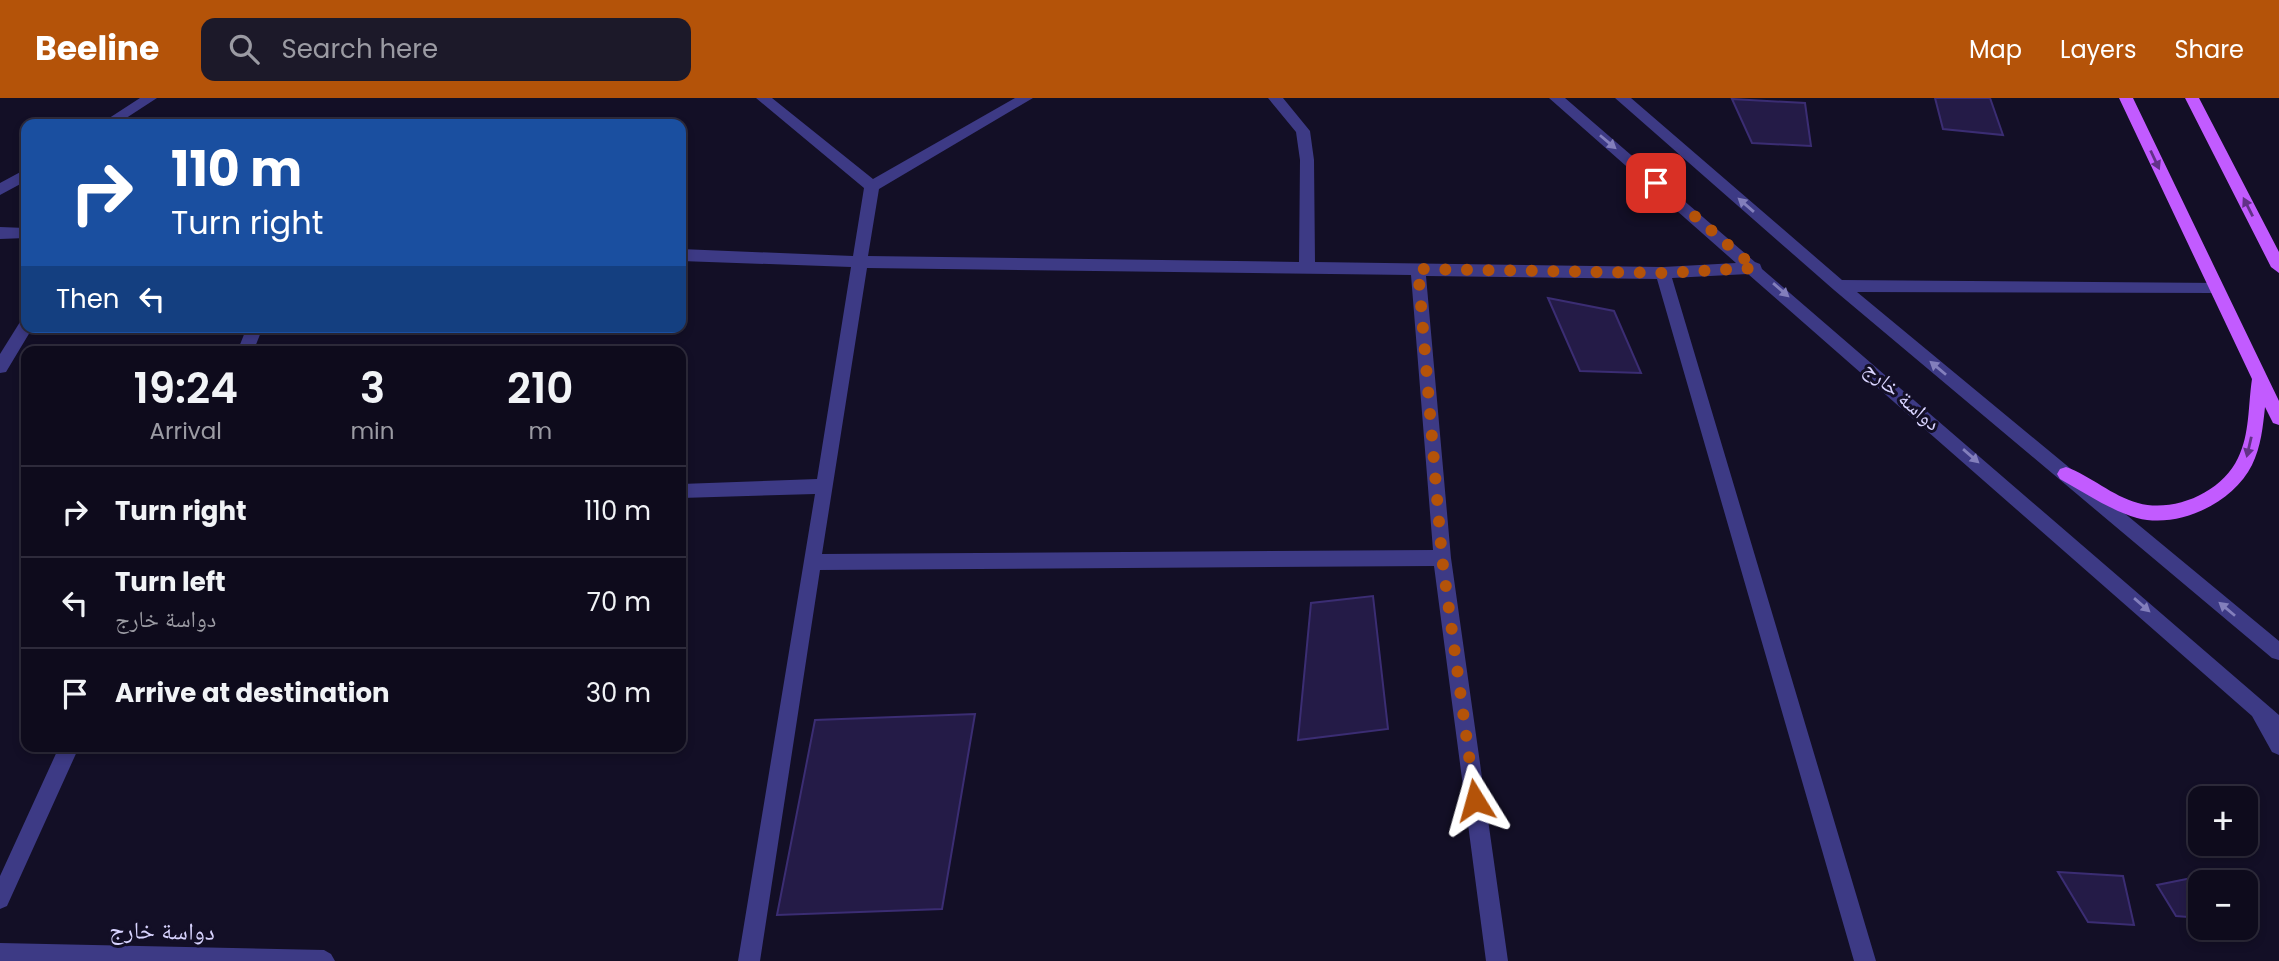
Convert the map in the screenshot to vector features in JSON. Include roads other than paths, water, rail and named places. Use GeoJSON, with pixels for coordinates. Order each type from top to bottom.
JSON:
{"type":"FeatureCollection","features":[{"type":"Feature","properties":{"kind":"main road"},"geometry":{"type":"LineString","coordinates":[[2126,98],[2279,418]]}},
{"type":"Feature","properties":{"kind":"main road"},"geometry":{"type":"LineString","coordinates":[[2192,98],[2279,267]]}},
{"type":"Feature","properties":{"kind":"main road"},"geometry":{"type":"LineString","coordinates":[[2066,474],[2133,512],[2161,515],[2186,511],[2231,483],[2248,455],[2260,380]]}},
{"type":"Feature","properties":{"kind":"street"},"geometry":{"type":"LineString","coordinates":[[115,119],[150,98]]}},
{"type":"Feature","properties":{"kind":"street"},"geometry":{"type":"LineString","coordinates":[[763,98],[872,186]]}},
{"type":"Feature","properties":{"kind":"street"},"geometry":{"type":"LineString","coordinates":[[872,186],[1026,98]]}},
{"type":"Feature","properties":{"kind":"street"},"geometry":{"type":"LineString","coordinates":[[1275,98],[1303,131],[1307,160],[1307,268]]}},
{"type":"Feature","properties":{"kind":"street","name":"دواسة خارج"},"geometry":{"type":"LineString","coordinates":[[1556,98],[2247,696]]}},
{"type":"Feature","properties":{"kind":"street","name":"دواسة خارج"},"geometry":{"type":"LineString","coordinates":[[1622,98],[1839,286],[2279,652]]}},
{"type":"Feature","properties":{"kind":"street"},"geometry":{"type":"LineString","coordinates":[[0,190],[21,177]]}},
{"type":"Feature","properties":{"kind":"street"},"geometry":{"type":"LineString","coordinates":[[749,961],[872,186]]}},
{"type":"Feature","properties":{"kind":"street"},"geometry":{"type":"LineString","coordinates":[[0,233],[21,233]]}},
{"type":"Feature","properties":{"kind":"street"},"geometry":{"type":"LineString","coordinates":[[686,255],[860,262],[1663,273],[1755,268]]}},
{"type":"Feature","properties":{"kind":"street"},"geometry":{"type":"LineString","coordinates":[[1418,269],[1442,558],[1497,961]]}},
{"type":"Feature","properties":{"kind":"street"},"geometry":{"type":"LineString","coordinates":[[1663,273],[1864,961]]}},
{"type":"Feature","properties":{"kind":"street"},"geometry":{"type":"LineString","coordinates":[[1839,286],[2215,287]]}},
{"type":"Feature","properties":{"kind":"street"},"geometry":{"type":"LineString","coordinates":[[0,367],[22,333]]}},
{"type":"Feature","properties":{"kind":"street"},"geometry":{"type":"LineString","coordinates":[[686,491],[824,486]]}},
{"type":"Feature","properties":{"kind":"street"},"geometry":{"type":"LineString","coordinates":[[812,562],[1442,558]]}},
{"type":"Feature","properties":{"kind":"street"},"geometry":{"type":"LineString","coordinates":[[2247,696],[2279,727]]}},
{"type":"Feature","properties":{"kind":"street"},"geometry":{"type":"LineString","coordinates":[[2247,696],[2279,746]]}},
{"type":"Feature","properties":{"kind":"street"},"geometry":{"type":"LineString","coordinates":[[0,899],[67,752]]}},
{"type":"Feature","properties":{"kind":"street","name":"دواسة خارج"},"geometry":{"type":"LineString","coordinates":[[0,954],[324,961]]}}]}
